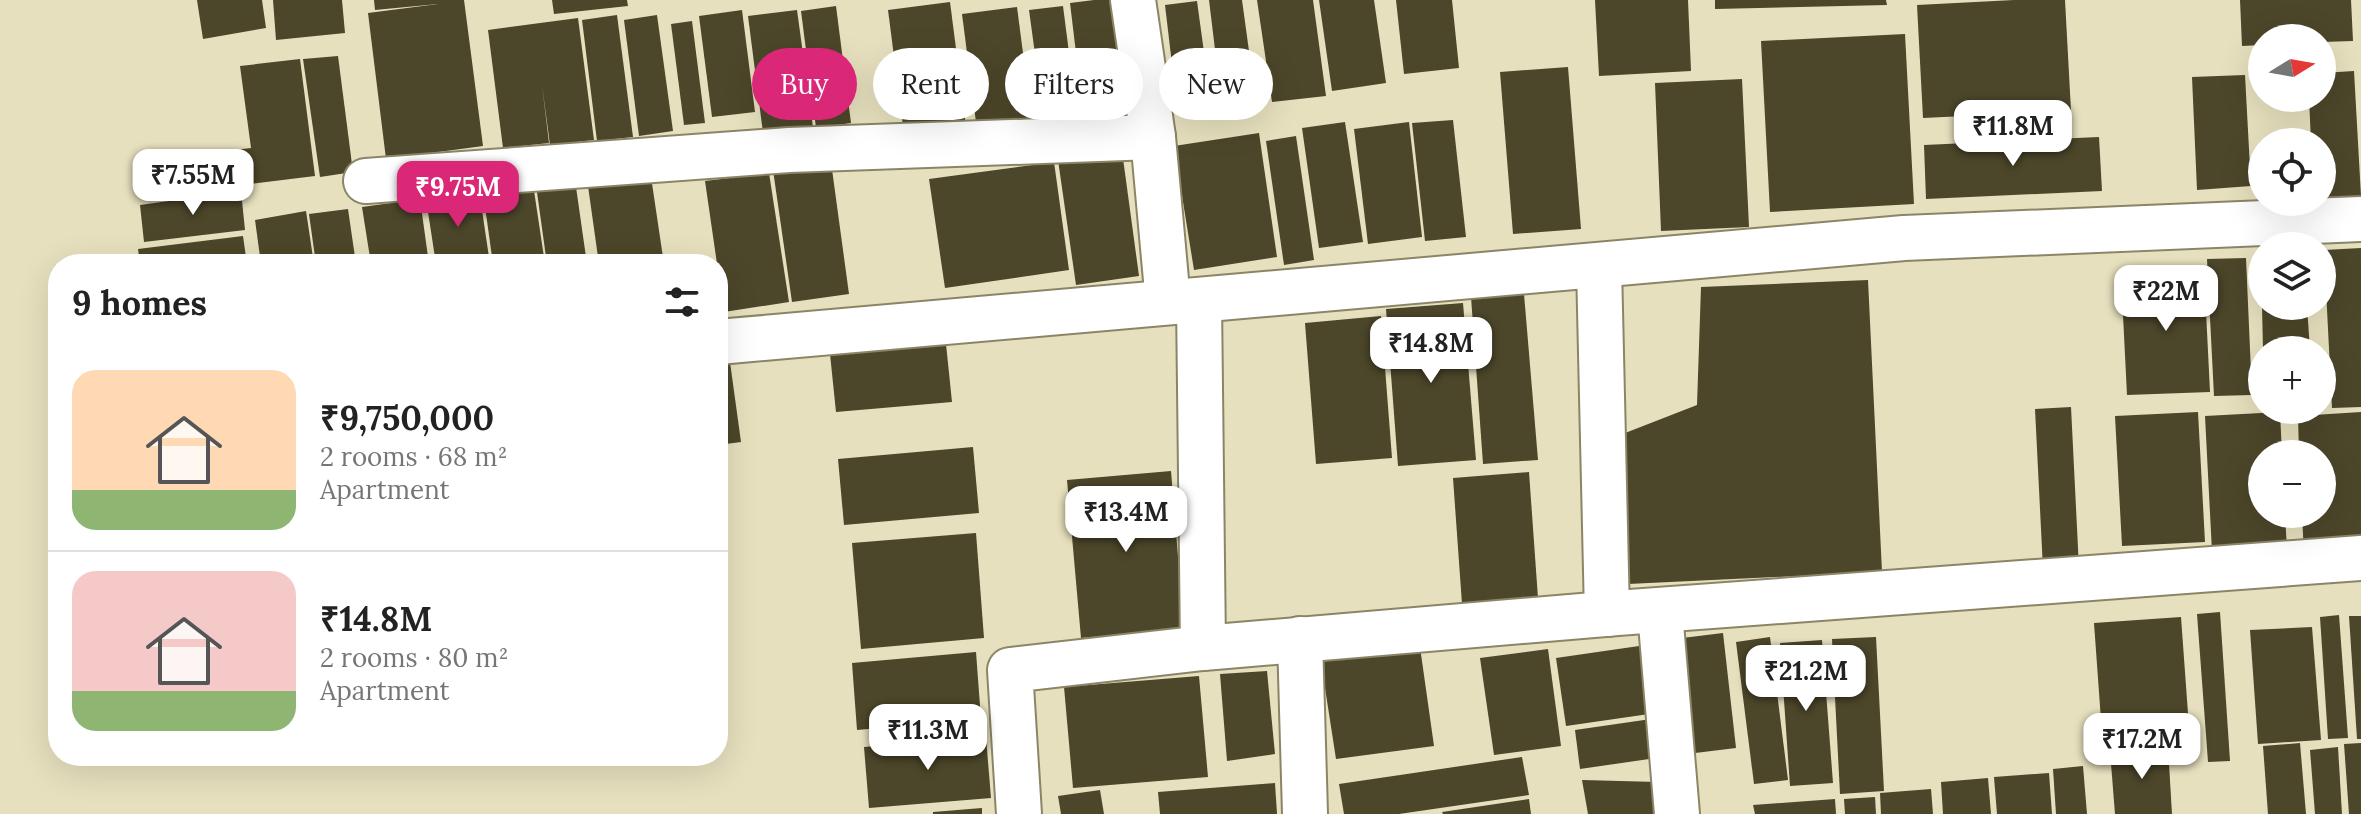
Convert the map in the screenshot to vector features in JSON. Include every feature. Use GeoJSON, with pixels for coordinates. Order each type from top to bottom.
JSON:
{"type":"FeatureCollection","features":[{"type":"Feature","properties":{"kind":"street"},"geometry":{"type":"LineString","coordinates":[[1133,0],[1153,137],[1184,302],[1203,648]]}},
{"type":"Feature","properties":{"kind":"street"},"geometry":{"type":"LineString","coordinates":[[366,181],[789,150],[1153,137]]}},
{"type":"Feature","properties":{"kind":"street"},"geometry":{"type":"LineString","coordinates":[[728,341],[1904,238],[2361,219]]}},
{"type":"Feature","properties":{"kind":"street"},"geometry":{"type":"LineString","coordinates":[[1599,266],[1607,614]]}},
{"type":"Feature","properties":{"kind":"street"},"geometry":{"type":"LineString","coordinates":[[1019,814],[1010,670],[1300,639],[2361,558]]}},
{"type":"Feature","properties":{"kind":"street"},"geometry":{"type":"LineString","coordinates":[[1660,612],[1677,814]]}},
{"type":"Feature","properties":{"kind":"street"},"geometry":{"type":"LineString","coordinates":[[1300,639],[1305,814]]}},
{"type":"Feature","properties":{"kind":"building"},"geometry":{"type":"Polygon","coordinates":[[[197,0],[262,0],[266,28],[203,39],[197,0]]]}},
{"type":"Feature","properties":{"kind":"building"},"geometry":{"type":"Polygon","coordinates":[[[273,0],[342,0],[345,33],[276,40],[273,0]]]}},
{"type":"Feature","properties":{"kind":"building"},"geometry":{"type":"Polygon","coordinates":[[[374,0],[464,0],[483,146],[386,159],[368,13],[438,4],[375,10],[374,0]]]}},
{"type":"Feature","properties":{"kind":"building"},"geometry":{"type":"Polygon","coordinates":[[[552,0],[627,0],[628,6],[554,14],[552,0]]]}},
{"type":"Feature","properties":{"kind":"building"},"geometry":{"type":"Polygon","coordinates":[[[1122,0],[1128,48],[1075,48],[1070,3],[1122,0]]]}},
{"type":"Feature","properties":{"kind":"building"},"geometry":{"type":"Polygon","coordinates":[[[1209,0],[1242,0],[1249,48],[1215,48],[1209,0]]]}},
{"type":"Feature","properties":{"kind":"building"},"geometry":{"type":"Polygon","coordinates":[[[1257,0],[1313,0],[1326,96],[1273,102],[1273,48],[1264,48],[1257,0]]]}},
{"type":"Feature","properties":{"kind":"building"},"geometry":{"type":"Polygon","coordinates":[[[1319,0],[1374,0],[1386,83],[1332,91],[1319,0]]]}},
{"type":"Feature","properties":{"kind":"building"},"geometry":{"type":"Polygon","coordinates":[[[1396,0],[1452,0],[1459,68],[1404,74],[1396,0]]]}},
{"type":"Feature","properties":{"kind":"building"},"geometry":{"type":"Polygon","coordinates":[[[1595,0],[1688,0],[1691,71],[1599,76],[1595,0]]]}},
{"type":"Feature","properties":{"kind":"building"},"geometry":{"type":"Polygon","coordinates":[[[1715,0],[1886,0],[1887,5],[1715,9],[1715,0]]]}},
{"type":"Feature","properties":{"kind":"building"},"geometry":{"type":"Polygon","coordinates":[[[2065,0],[2071,111],[1923,118],[1917,5],[2065,0]]]}},
{"type":"Feature","properties":{"kind":"building"},"geometry":{"type":"Polygon","coordinates":[[[2240,0],[2351,0],[2353,41],[2336,42],[2336,24],[2248,24],[2248,46],[2242,46],[2240,0]]]}},
{"type":"Feature","properties":{"kind":"building"},"geometry":{"type":"Polygon","coordinates":[[[1197,1],[1203,48],[1170,48],[1165,5],[1197,1]]]}},
{"type":"Feature","properties":{"kind":"building"},"geometry":{"type":"Polygon","coordinates":[[[950,2],[956,48],[893,48],[888,10],[950,2]]]}},
{"type":"Feature","properties":{"kind":"building"},"geometry":{"type":"Polygon","coordinates":[[[836,6],[841,48],[806,48],[801,11],[836,6]]]}},
{"type":"Feature","properties":{"kind":"building"},"geometry":{"type":"Polygon","coordinates":[[[1063,6],[1068,48],[1034,48],[1029,10],[1063,6]]]}},
{"type":"Feature","properties":{"kind":"building"},"geometry":{"type":"Polygon","coordinates":[[[1017,7],[1022,48],[1005,48],[1005,120],[1032,122],[977,130],[976,120],[989,120],[989,48],[966,48],[962,14],[1017,7]]]}},
{"type":"Feature","properties":{"kind":"building"},"geometry":{"type":"Polygon","coordinates":[[[742,10],[752,112],[712,117],[699,16],[742,10]]]}},
{"type":"Feature","properties":{"kind":"building"},"geometry":{"type":"Polygon","coordinates":[[[797,10],[802,48],[752,48],[748,16],[797,10]]]}},
{"type":"Feature","properties":{"kind":"building"},"geometry":{"type":"Polygon","coordinates":[[[617,15],[633,137],[597,141],[582,20],[617,15]]]}},
{"type":"Feature","properties":{"kind":"building"},"geometry":{"type":"Polygon","coordinates":[[[657,15],[673,131],[639,136],[624,20],[657,15]]]}},
{"type":"Feature","properties":{"kind":"building"},"geometry":{"type":"Polygon","coordinates":[[[578,18],[594,140],[550,145],[542,85],[549,143],[503,148],[488,30],[578,18]]]}},
{"type":"Feature","properties":{"kind":"building"},"geometry":{"type":"Polygon","coordinates":[[[692,21],[705,123],[684,125],[671,24],[692,21]]]}},
{"type":"Feature","properties":{"kind":"building"},"geometry":{"type":"Polygon","coordinates":[[[1905,34],[1914,204],[1770,212],[1761,41],[1905,34]]]}},
{"type":"Feature","properties":{"kind":"building"},"geometry":{"type":"Polygon","coordinates":[[[338,56],[353,172],[320,177],[303,59],[338,56]]]}},
{"type":"Feature","properties":{"kind":"building"},"geometry":{"type":"Polygon","coordinates":[[[300,59],[315,176],[146,197],[141,161],[251,148],[240,66],[300,59]]]}},
{"type":"Feature","properties":{"kind":"building"},"geometry":{"type":"Polygon","coordinates":[[[1568,67],[1581,229],[1513,234],[1500,72],[1568,67]]]}},
{"type":"Feature","properties":{"kind":"building"},"geometry":{"type":"Polygon","coordinates":[[[2354,71],[2361,196],[2336,197],[2336,128],[2310,128],[2310,112],[2336,112],[2336,72],[2354,71]]]}},
{"type":"Feature","properties":{"kind":"building"},"geometry":{"type":"Polygon","coordinates":[[[2245,75],[2248,186],[2197,190],[2192,77],[2245,75]]]}},
{"type":"Feature","properties":{"kind":"building"},"geometry":{"type":"Polygon","coordinates":[[[1742,79],[1749,227],[1661,231],[1655,83],[1742,79]]]}},
{"type":"Feature","properties":{"kind":"building"},"geometry":{"type":"Polygon","coordinates":[[[761,120],[812,120],[813,127],[763,133],[761,120]]]}},
{"type":"Feature","properties":{"kind":"building"},"geometry":{"type":"Polygon","coordinates":[[[815,120],[851,120],[851,123],[816,128],[815,120]]]}},
{"type":"Feature","properties":{"kind":"building"},"geometry":{"type":"Polygon","coordinates":[[[902,120],[965,120],[966,126],[904,134],[902,120]]]}},
{"type":"Feature","properties":{"kind":"building"},"geometry":{"type":"Polygon","coordinates":[[[1084,120],[1138,120],[1138,121],[1085,128],[1084,120]]]}},
{"type":"Feature","properties":{"kind":"building"},"geometry":{"type":"Polygon","coordinates":[[[1453,120],[1466,237],[1425,241],[1412,123],[1453,120]]]}},
{"type":"Feature","properties":{"kind":"building"},"geometry":{"type":"Polygon","coordinates":[[[1345,122],[1363,242],[1319,248],[1302,128],[1345,122]]]}},
{"type":"Feature","properties":{"kind":"building"},"geometry":{"type":"Polygon","coordinates":[[[1409,122],[1422,237],[1368,244],[1354,129],[1409,122]]]}},
{"type":"Feature","properties":{"kind":"building"},"geometry":{"type":"Polygon","coordinates":[[[1259,133],[1277,257],[1194,270],[1174,146],[1259,133]]]}},
{"type":"Feature","properties":{"kind":"building"},"geometry":{"type":"Polygon","coordinates":[[[1296,136],[1314,260],[1284,265],[1266,141],[1296,136]]]}},
{"type":"Feature","properties":{"kind":"building"},"geometry":{"type":"Polygon","coordinates":[[[2099,137],[2102,191],[1926,199],[1924,145],[2099,137]]]}},
{"type":"Feature","properties":{"kind":"building"},"geometry":{"type":"Polygon","coordinates":[[[1122,151],[1139,276],[1076,285],[1058,160],[1122,151]]]}},
{"type":"Feature","properties":{"kind":"building"},"geometry":{"type":"Polygon","coordinates":[[[831,162],[849,294],[792,302],[773,170],[831,162]]]}},
{"type":"Feature","properties":{"kind":"building"},"geometry":{"type":"Polygon","coordinates":[[[1054,162],[1069,270],[945,288],[929,179],[1054,162]]]}},
{"type":"Feature","properties":{"kind":"building"},"geometry":{"type":"Polygon","coordinates":[[[650,170],[663,254],[598,254],[587,179],[650,170]]]}},
{"type":"Feature","properties":{"kind":"building"},"geometry":{"type":"Polygon","coordinates":[[[769,173],[789,302],[728,311],[728,254],[716,254],[705,181],[769,173]]]}},
{"type":"Feature","properties":{"kind":"building"},"geometry":{"type":"Polygon","coordinates":[[[575,180],[586,254],[546,254],[536,185],[575,180]]]}},
{"type":"Feature","properties":{"kind":"building"},"geometry":{"type":"Polygon","coordinates":[[[533,184],[544,254],[492,254],[483,192],[533,184]]]}},
{"type":"Feature","properties":{"kind":"building"},"geometry":{"type":"Polygon","coordinates":[[[479,190],[489,254],[434,254],[426,199],[479,190]]]}},
{"type":"Feature","properties":{"kind":"building"},"geometry":{"type":"Polygon","coordinates":[[[241,191],[245,230],[144,242],[140,205],[241,191]]]}},
{"type":"Feature","properties":{"kind":"building"},"geometry":{"type":"Polygon","coordinates":[[[420,199],[428,254],[369,254],[362,207],[420,199]]]}},
{"type":"Feature","properties":{"kind":"building"},"geometry":{"type":"Polygon","coordinates":[[[348,209],[355,254],[315,254],[309,214],[348,209]]]}},
{"type":"Feature","properties":{"kind":"building"},"geometry":{"type":"Polygon","coordinates":[[[306,211],[312,254],[260,254],[255,220],[306,211]]]}},
{"type":"Feature","properties":{"kind":"building"},"geometry":{"type":"Polygon","coordinates":[[[243,236],[246,254],[139,254],[138,249],[243,236]]]}},
{"type":"Feature","properties":{"kind":"building"},"geometry":{"type":"Polygon","coordinates":[[[2361,248],[2361,407],[2336,408],[2336,336],[2328,336],[2328,320],[2336,320],[2336,249],[2361,248]]]}},
{"type":"Feature","properties":{"kind":"building"},"geometry":{"type":"Polygon","coordinates":[[[2246,258],[2248,395],[2214,396],[2207,259],[2246,258]]]}},
{"type":"Feature","properties":{"kind":"building"},"geometry":{"type":"Polygon","coordinates":[[[2204,271],[2210,392],[2127,395],[2121,275],[2204,271]]]}},
{"type":"Feature","properties":{"kind":"building"},"geometry":{"type":"Polygon","coordinates":[[[1868,280],[1882,572],[1628,584],[1620,435],[1697,405],[1701,287],[1868,280]]]}},
{"type":"Feature","properties":{"kind":"building"},"geometry":{"type":"Polygon","coordinates":[[[1524,294],[1538,460],[1483,464],[1471,297],[1524,294]]]}},
{"type":"Feature","properties":{"kind":"building"},"geometry":{"type":"Polygon","coordinates":[[[1463,303],[1476,460],[1398,466],[1386,309],[1463,303]]]}},
{"type":"Feature","properties":{"kind":"building"},"geometry":{"type":"Polygon","coordinates":[[[1381,316],[1392,458],[1316,464],[1305,323],[1381,316]]]}},
{"type":"Feature","properties":{"kind":"building"},"geometry":{"type":"Polygon","coordinates":[[[2262,320],[2308,320],[2309,336],[2263,336],[2262,320]]]}},
{"type":"Feature","properties":{"kind":"building"},"geometry":{"type":"Polygon","coordinates":[[[946,344],[952,402],[836,412],[830,354],[946,344]]]}},
{"type":"Feature","properties":{"kind":"building"},"geometry":{"type":"Polygon","coordinates":[[[728,355],[741,442],[728,444],[728,355]]]}},
{"type":"Feature","properties":{"kind":"building"},"geometry":{"type":"Polygon","coordinates":[[[2071,407],[2079,568],[2043,569],[2035,409],[2071,407]]]}},
{"type":"Feature","properties":{"kind":"building"},"geometry":{"type":"Polygon","coordinates":[[[2198,412],[2205,542],[2122,546],[2115,416],[2198,412]]]}},
{"type":"Feature","properties":{"kind":"building"},"geometry":{"type":"Polygon","coordinates":[[[2361,412],[2361,552],[2304,555],[2303,528],[2336,528],[2336,440],[2299,440],[2298,424],[2336,424],[2336,414],[2361,412]]]}},
{"type":"Feature","properties":{"kind":"building"},"geometry":{"type":"Polygon","coordinates":[[[2248,414],[2248,424],[2281,424],[2281,440],[2248,440],[2248,528],[2286,528],[2287,549],[2212,552],[2205,416],[2248,414]]]}},
{"type":"Feature","properties":{"kind":"building"},"geometry":{"type":"Polygon","coordinates":[[[973,447],[979,513],[844,525],[838,459],[973,447]]]}},
{"type":"Feature","properties":{"kind":"building"},"geometry":{"type":"Polygon","coordinates":[[[1171,471],[1184,629],[1081,638],[1067,480],[1171,471]]]}},
{"type":"Feature","properties":{"kind":"building"},"geometry":{"type":"Polygon","coordinates":[[[1529,472],[1538,598],[1462,604],[1453,478],[1529,472]]]}},
{"type":"Feature","properties":{"kind":"building"},"geometry":{"type":"Polygon","coordinates":[[[976,533],[984,638],[861,649],[852,543],[976,533]]]}},
{"type":"Feature","properties":{"kind":"building"},"geometry":{"type":"Polygon","coordinates":[[[2220,612],[2230,761],[2208,762],[2197,614],[2220,612]]]}},
{"type":"Feature","properties":{"kind":"building"},"geometry":{"type":"Polygon","coordinates":[[[2339,615],[2348,738],[2328,739],[2320,617],[2339,615]]]}},
{"type":"Feature","properties":{"kind":"building"},"geometry":{"type":"Polygon","coordinates":[[[2349,616],[2361,616],[2361,739],[2357,739],[2349,616]]]}},
{"type":"Feature","properties":{"kind":"building"},"geometry":{"type":"Polygon","coordinates":[[[2181,617],[2190,741],[2103,748],[2094,623],[2181,617]]]}},
{"type":"Feature","properties":{"kind":"building"},"geometry":{"type":"Polygon","coordinates":[[[2312,627],[2321,740],[2258,744],[2250,630],[2312,627]]]}},
{"type":"Feature","properties":{"kind":"building"},"geometry":{"type":"Polygon","coordinates":[[[1723,633],[1736,748],[1687,754],[1674,639],[1723,633]]]}},
{"type":"Feature","properties":{"kind":"building"},"geometry":{"type":"Polygon","coordinates":[[[1770,637],[1788,780],[1754,784],[1736,642],[1770,637]]]}},
{"type":"Feature","properties":{"kind":"building"},"geometry":{"type":"Polygon","coordinates":[[[1876,637],[1884,791],[1840,794],[1832,639],[1876,637]]]}},
{"type":"Feature","properties":{"kind":"building"},"geometry":{"type":"Polygon","coordinates":[[[1822,640],[1833,783],[1790,786],[1780,643],[1822,640]]]}},
{"type":"Feature","properties":{"kind":"building"},"geometry":{"type":"Polygon","coordinates":[[[1646,645],[1656,713],[1566,726],[1556,658],[1646,645]]]}},
{"type":"Feature","properties":{"kind":"building"},"geometry":{"type":"Polygon","coordinates":[[[1420,647],[1434,746],[1336,759],[1321,662],[1420,647]]]}},
{"type":"Feature","properties":{"kind":"building"},"geometry":{"type":"Polygon","coordinates":[[[1548,649],[1561,746],[1494,755],[1480,658],[1548,649]]]}},
{"type":"Feature","properties":{"kind":"building"},"geometry":{"type":"Polygon","coordinates":[[[976,652],[981,719],[857,730],[852,663],[976,652]]]}},
{"type":"Feature","properties":{"kind":"building"},"geometry":{"type":"Polygon","coordinates":[[[1267,671],[1275,754],[1227,761],[1220,674],[1267,671]]]}},
{"type":"Feature","properties":{"kind":"building"},"geometry":{"type":"Polygon","coordinates":[[[1199,676],[1208,777],[1073,788],[1064,687],[1199,676]]]}},
{"type":"Feature","properties":{"kind":"building"},"geometry":{"type":"Polygon","coordinates":[[[1658,718],[1663,757],[1580,769],[1575,730],[1658,718]]]}},
{"type":"Feature","properties":{"kind":"building"},"geometry":{"type":"Polygon","coordinates":[[[986,737],[991,798],[869,808],[864,747],[986,737]]]}},
{"type":"Feature","properties":{"kind":"building"},"geometry":{"type":"Polygon","coordinates":[[[2300,743],[2306,814],[2268,814],[2263,746],[2300,743]]]}},
{"type":"Feature","properties":{"kind":"building"},"geometry":{"type":"Polygon","coordinates":[[[2361,743],[2361,814],[2349,814],[2344,744],[2361,743]]]}},
{"type":"Feature","properties":{"kind":"building"},"geometry":{"type":"Polygon","coordinates":[[[2168,747],[2172,814],[2115,814],[2110,751],[2168,747]]]}},
{"type":"Feature","properties":{"kind":"building"},"geometry":{"type":"Polygon","coordinates":[[[2338,747],[2342,814],[2315,814],[2310,750],[2338,747]]]}},
{"type":"Feature","properties":{"kind":"building"},"geometry":{"type":"Polygon","coordinates":[[[1522,757],[1529,795],[1399,814],[1344,814],[1339,784],[1522,757]]]}},
{"type":"Feature","properties":{"kind":"building"},"geometry":{"type":"Polygon","coordinates":[[[2083,766],[2087,814],[2056,814],[2053,769],[2083,766]]]}},
{"type":"Feature","properties":{"kind":"building"},"geometry":{"type":"Polygon","coordinates":[[[2049,773],[2052,814],[1997,814],[1994,777],[2049,773]]]}},
{"type":"Feature","properties":{"kind":"building"},"geometry":{"type":"Polygon","coordinates":[[[1988,778],[1991,814],[1943,814],[1941,782],[1988,778]]]}},
{"type":"Feature","properties":{"kind":"building"},"geometry":{"type":"Polygon","coordinates":[[[1582,780],[1658,782],[1662,814],[1588,814],[1582,780]]]}},
{"type":"Feature","properties":{"kind":"building"},"geometry":{"type":"Polygon","coordinates":[[[1275,783],[1277,814],[1160,814],[1158,792],[1275,783]]]}},
{"type":"Feature","properties":{"kind":"building"},"geometry":{"type":"Polygon","coordinates":[[[1931,789],[1933,814],[1881,814],[1880,793],[1931,789]]]}},
{"type":"Feature","properties":{"kind":"building"},"geometry":{"type":"Polygon","coordinates":[[[1100,790],[1104,814],[1061,814],[1058,796],[1100,790]]]}},
{"type":"Feature","properties":{"kind":"building"},"geometry":{"type":"Polygon","coordinates":[[[1875,797],[1876,814],[1845,814],[1844,799],[1875,797]]]}},
{"type":"Feature","properties":{"kind":"building"},"geometry":{"type":"Polygon","coordinates":[[[1529,799],[1531,814],[1442,812],[1529,799]]]}},
{"type":"Feature","properties":{"kind":"building"},"geometry":{"type":"Polygon","coordinates":[[[1835,799],[1836,814],[1755,814],[1753,805],[1835,799]]]}},
{"type":"Feature","properties":{"kind":"building"},"geometry":{"type":"Polygon","coordinates":[[[982,808],[982,814],[933,814],[933,812],[982,808]]]}}]}
